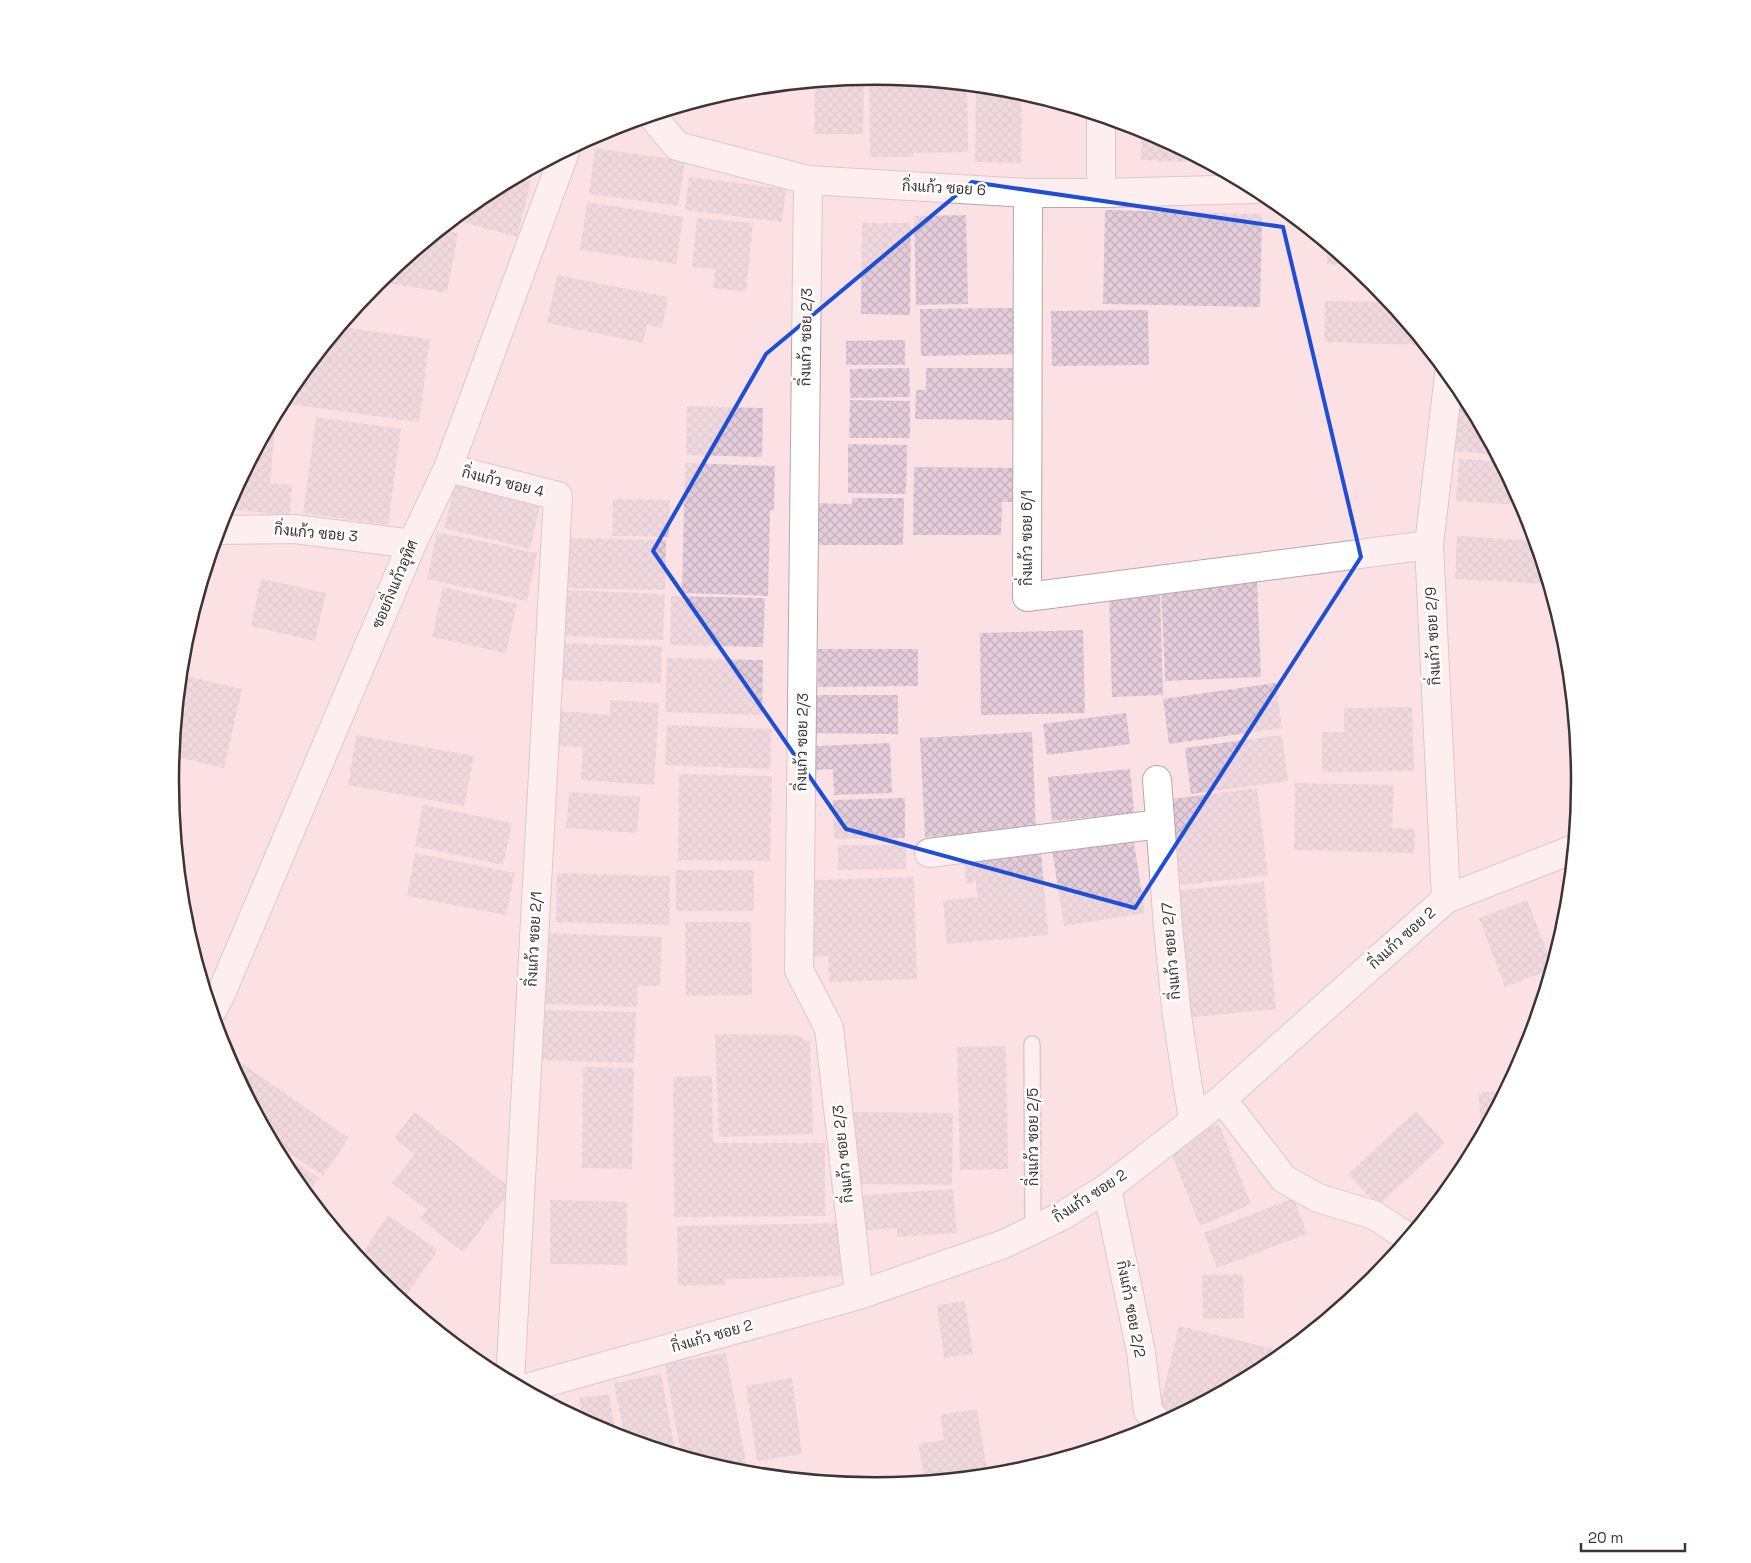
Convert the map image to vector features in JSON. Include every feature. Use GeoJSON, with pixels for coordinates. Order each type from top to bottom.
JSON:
{"type":"FeatureCollection","features":[{"type":"Feature","properties":{"kind":"street","name":"กิ่งแก้ว ซอย 6"},"geometry":{"type":"LineString","coordinates":[[656,121],[677,146],[808,180],[1028,193],[1242,189]]}},
{"type":"Feature","properties":{"kind":"street"},"geometry":{"type":"LineString","coordinates":[[1101,123],[1101,193]]}},
{"type":"Feature","properties":{"kind":"street","name":"ซอยกิ่งแก้วอุทิศ"},"geometry":{"type":"LineString","coordinates":[[216,1004],[412,544],[448,468],[562,160]]}},
{"type":"Feature","properties":{"kind":"street","name":"กิ่งแก้ว ซอย 2/3"},"geometry":{"type":"LineString","coordinates":[[808,180],[799,970],[829,1028],[859,1294]]}},
{"type":"Feature","properties":{"kind":"street","name":"กิ่งแก้ว ซอย 6/1"},"geometry":{"type":"LineString","coordinates":[[1028,193],[1027,597],[1429,545]]}},
{"type":"Feature","properties":{"kind":"street","name":"กิ่งแก้ว ซอย 2/9"},"geometry":{"type":"LineString","coordinates":[[1446,899],[1429,545],[1448,385]]}},
{"type":"Feature","properties":{"kind":"street","name":"กิ่งแก้ว ซอย 4"},"geometry":{"type":"LineString","coordinates":[[448,468],[558,496]]}},
{"type":"Feature","properties":{"kind":"street","name":"กิ่งแก้ว ซอย 2/1"},"geometry":{"type":"LineString","coordinates":[[510,1375],[558,496]]}},
{"type":"Feature","properties":{"kind":"street","name":"กิ่งแก้ว ซอย 3"},"geometry":{"type":"LineString","coordinates":[[226,530],[295,529],[412,544]]}},
{"type":"Feature","properties":{"kind":"street","name":"กิ่งแก้ว ซอย 2/7"},"geometry":{"type":"LineString","coordinates":[[1157,780],[1176,1006],[1194,1120]]}},
{"type":"Feature","properties":{"kind":"street"},"geometry":{"type":"LineString","coordinates":[[929,853],[1160,824]]}},
{"type":"Feature","properties":{"kind":"street","name":"กิ่งแก้ว ซอย 2"},"geometry":{"type":"LineString","coordinates":[[531,1387],[859,1294],[1004,1244],[1062,1216],[1106,1188],[1222,1099],[1446,899],[1568,851]]}},
{"type":"Feature","properties":{"kind":"street"},"geometry":{"type":"LineString","coordinates":[[1222,1099],[1284,1179],[1318,1198],[1374,1215],[1404,1235]]}},
{"type":"Feature","properties":{"kind":"street","name":"กิ่งแก้ว ซอย 2/2"},"geometry":{"type":"LineString","coordinates":[[1106,1188],[1141,1352],[1148,1411],[1155,1419]]}},
{"type":"Feature","properties":{"kind":"lane","name":"กิ่งแก้ว ซอย 2/5"},"geometry":{"type":"LineString","coordinates":[[1032,1044],[1033,1230]]}},
{"type":"Feature","properties":{"kind":"highlighted area"},"geometry":{"type":"Polygon","coordinates":[[[972,182],[1283,227],[1361,557],[1135,908],[846,829],[653,551],[766,354],[972,182]]]}},
{"type":"Feature","properties":{"kind":"building"},"geometry":{"type":"Polygon","coordinates":[[[864,85],[863,134],[814,134],[815,88],[864,85]]]}},
{"type":"Feature","properties":{"kind":"building"},"geometry":{"type":"Polygon","coordinates":[[[869,85],[921,86],[967,91],[968,152],[913,153],[913,157],[870,157],[869,85]]]}},
{"type":"Feature","properties":{"kind":"building"},"geometry":{"type":"Polygon","coordinates":[[[976,93],[1022,101],[1021,163],[975,162],[976,93]]]}},
{"type":"Feature","properties":{"kind":"building"},"geometry":{"type":"Polygon","coordinates":[[[1142,138],[1187,159],[1187,162],[1141,160],[1142,138]]]}},
{"type":"Feature","properties":{"kind":"building"},"geometry":{"type":"Polygon","coordinates":[[[595,148],[685,161],[678,206],[589,194],[595,148]]]}},
{"type":"Feature","properties":{"kind":"building"},"geometry":{"type":"Polygon","coordinates":[[[689,177],[786,189],[782,222],[685,210],[689,177]]]}},
{"type":"Feature","properties":{"kind":"building"},"geometry":{"type":"Polygon","coordinates":[[[525,179],[531,181],[517,237],[461,222],[525,179]]]}},
{"type":"Feature","properties":{"kind":"building"},"geometry":{"type":"Polygon","coordinates":[[[587,202],[683,217],[676,264],[580,250],[587,202]]]}},
{"type":"Feature","properties":{"kind":"building"},"geometry":{"type":"Polygon","coordinates":[[[1105,210],[1262,214],[1260,307],[1103,304],[1105,210]]]}},
{"type":"Feature","properties":{"kind":"building"},"geometry":{"type":"Polygon","coordinates":[[[966,215],[968,304],[916,305],[914,216],[966,215]]]}},
{"type":"Feature","properties":{"kind":"building"},"geometry":{"type":"Polygon","coordinates":[[[697,218],[753,223],[746,292],[713,288],[715,269],[692,267],[697,218]]]}},
{"type":"Feature","properties":{"kind":"building"},"geometry":{"type":"Polygon","coordinates":[[[862,223],[911,223],[910,315],[861,314],[862,223]]]}},
{"type":"Feature","properties":{"kind":"building"},"geometry":{"type":"Polygon","coordinates":[[[448,231],[458,233],[447,293],[389,283],[448,231]]]}},
{"type":"Feature","properties":{"kind":"building"},"geometry":{"type":"Polygon","coordinates":[[[1327,251],[1342,265],[1327,264],[1327,251]]]}},
{"type":"Feature","properties":{"kind":"building"},"geometry":{"type":"Polygon","coordinates":[[[557,275],[668,297],[662,328],[647,325],[643,343],[547,323],[557,275]]]}},
{"type":"Feature","properties":{"kind":"building"},"geometry":{"type":"Polygon","coordinates":[[[1325,301],[1380,302],[1418,345],[1324,342],[1325,301]]]}},
{"type":"Feature","properties":{"kind":"building"},"geometry":{"type":"Polygon","coordinates":[[[1024,308],[1025,354],[921,356],[920,309],[1024,308]]]}},
{"type":"Feature","properties":{"kind":"building"},"geometry":{"type":"Polygon","coordinates":[[[1148,310],[1149,365],[1052,366],[1051,311],[1148,310]]]}},
{"type":"Feature","properties":{"kind":"building"},"geometry":{"type":"Polygon","coordinates":[[[347,328],[430,339],[419,422],[290,404],[323,357],[347,328]]]}},
{"type":"Feature","properties":{"kind":"building"},"geometry":{"type":"Polygon","coordinates":[[[905,340],[905,365],[846,365],[846,341],[905,340]]]}},
{"type":"Feature","properties":{"kind":"building"},"geometry":{"type":"Polygon","coordinates":[[[909,368],[910,397],[850,398],[850,369],[909,368]]]}},
{"type":"Feature","properties":{"kind":"building"},"geometry":{"type":"Polygon","coordinates":[[[926,368],[1020,368],[1020,420],[915,419],[916,390],[926,390],[926,368]]]}},
{"type":"Feature","properties":{"kind":"building"},"geometry":{"type":"Polygon","coordinates":[[[850,400],[910,401],[910,438],[849,438],[850,400]]]}},
{"type":"Feature","properties":{"kind":"building"},"geometry":{"type":"Polygon","coordinates":[[[687,406],[763,408],[762,457],[686,455],[687,406]]]}},
{"type":"Feature","properties":{"kind":"building"},"geometry":{"type":"Polygon","coordinates":[[[1458,407],[1463,407],[1490,454],[1454,451],[1458,407]]]}},
{"type":"Feature","properties":{"kind":"building"},"geometry":{"type":"Polygon","coordinates":[[[316,417],[401,429],[388,525],[303,513],[316,417]]]}},
{"type":"Feature","properties":{"kind":"building"},"geometry":{"type":"Polygon","coordinates":[[[275,429],[270,483],[292,485],[290,515],[234,510],[251,473],[275,429]]]}},
{"type":"Feature","properties":{"kind":"building"},"geometry":{"type":"Polygon","coordinates":[[[848,444],[907,445],[906,494],[848,493],[848,444]]]}},
{"type":"Feature","properties":{"kind":"building"},"geometry":{"type":"Polygon","coordinates":[[[1459,459],[1494,461],[1514,504],[1456,501],[1459,459]]]}},
{"type":"Feature","properties":{"kind":"building"},"geometry":{"type":"Polygon","coordinates":[[[685,463],[775,466],[774,511],[770,510],[768,596],[682,593],[685,463]]]}},
{"type":"Feature","properties":{"kind":"building"},"geometry":{"type":"Polygon","coordinates":[[[914,467],[1022,468],[1021,502],[1002,502],[1001,535],[913,535],[914,467]]]}},
{"type":"Feature","properties":{"kind":"building"},"geometry":{"type":"Polygon","coordinates":[[[457,478],[542,498],[530,549],[444,528],[457,478]]]}},
{"type":"Feature","properties":{"kind":"building"},"geometry":{"type":"Polygon","coordinates":[[[852,498],[904,498],[903,545],[808,545],[809,503],[852,504],[852,498]]]}},
{"type":"Feature","properties":{"kind":"building"},"geometry":{"type":"Polygon","coordinates":[[[613,499],[670,500],[669,537],[612,536],[613,499]]]}},
{"type":"Feature","properties":{"kind":"building"},"geometry":{"type":"Polygon","coordinates":[[[437,532],[537,553],[527,601],[427,579],[437,532]]]}},
{"type":"Feature","properties":{"kind":"building"},"geometry":{"type":"Polygon","coordinates":[[[1457,536],[1528,541],[1543,584],[1455,579],[1457,536]]]}},
{"type":"Feature","properties":{"kind":"building"},"geometry":{"type":"Polygon","coordinates":[[[565,538],[666,540],[665,590],[565,588],[565,538]]]}},
{"type":"Feature","properties":{"kind":"building"},"geometry":{"type":"Polygon","coordinates":[[[261,579],[326,593],[315,641],[251,626],[261,579]]]}},
{"type":"Feature","properties":{"kind":"building"},"geometry":{"type":"Polygon","coordinates":[[[1257,581],[1261,677],[1165,681],[1161,585],[1257,581]]]}},
{"type":"Feature","properties":{"kind":"building"},"geometry":{"type":"Polygon","coordinates":[[[443,587],[517,604],[506,653],[432,637],[443,587]]]}},
{"type":"Feature","properties":{"kind":"building"},"geometry":{"type":"Polygon","coordinates":[[[561,590],[665,594],[663,640],[559,636],[561,590]]]}},
{"type":"Feature","properties":{"kind":"building"},"geometry":{"type":"Polygon","coordinates":[[[1160,593],[1163,695],[1112,697],[1109,594],[1160,593]]]}},
{"type":"Feature","properties":{"kind":"building"},"geometry":{"type":"Polygon","coordinates":[[[671,596],[765,598],[763,647],[670,645],[671,596]]]}},
{"type":"Feature","properties":{"kind":"building"},"geometry":{"type":"Polygon","coordinates":[[[1083,630],[1085,713],[981,715],[980,633],[1083,630]]]}},
{"type":"Feature","properties":{"kind":"building"},"geometry":{"type":"Polygon","coordinates":[[[559,643],[662,646],[661,683],[558,680],[559,643]]]}},
{"type":"Feature","properties":{"kind":"building"},"geometry":{"type":"Polygon","coordinates":[[[818,649],[918,649],[918,686],[818,687],[818,649]]]}},
{"type":"Feature","properties":{"kind":"building"},"geometry":{"type":"Polygon","coordinates":[[[667,658],[763,660],[762,715],[665,712],[667,658]]]}},
{"type":"Feature","properties":{"kind":"building"},"geometry":{"type":"Polygon","coordinates":[[[187,676],[242,689],[224,768],[180,758],[180,736],[187,676]]]}},
{"type":"Feature","properties":{"kind":"building"},"geometry":{"type":"Polygon","coordinates":[[[1276,683],[1282,728],[1169,744],[1163,699],[1276,683]]]}},
{"type":"Feature","properties":{"kind":"building"},"geometry":{"type":"Polygon","coordinates":[[[812,695],[898,695],[898,734],[812,733],[812,695]]]}},
{"type":"Feature","properties":{"kind":"building"},"geometry":{"type":"Polygon","coordinates":[[[610,700],[659,703],[654,785],[581,780],[583,747],[558,746],[560,711],[610,715],[610,700]]]}},
{"type":"Feature","properties":{"kind":"building"},"geometry":{"type":"Polygon","coordinates":[[[1412,707],[1414,771],[1322,772],[1322,732],[1344,732],[1344,708],[1412,707]]]}},
{"type":"Feature","properties":{"kind":"building"},"geometry":{"type":"Polygon","coordinates":[[[1126,713],[1130,744],[1047,755],[1043,724],[1126,713]]]}},
{"type":"Feature","properties":{"kind":"building"},"geometry":{"type":"Polygon","coordinates":[[[667,725],[772,729],[770,769],[665,765],[667,725]]]}},
{"type":"Feature","properties":{"kind":"building"},"geometry":{"type":"Polygon","coordinates":[[[1032,732],[1036,831],[925,837],[920,738],[1032,732]]]}},
{"type":"Feature","properties":{"kind":"building"},"geometry":{"type":"Polygon","coordinates":[[[356,735],[474,756],[464,806],[348,785],[356,735]]]}},
{"type":"Feature","properties":{"kind":"building"},"geometry":{"type":"Polygon","coordinates":[[[1282,735],[1288,781],[1191,794],[1185,748],[1282,735]]]}},
{"type":"Feature","properties":{"kind":"building"},"geometry":{"type":"Polygon","coordinates":[[[890,743],[892,793],[834,795],[833,769],[814,770],[813,746],[890,743]]]}},
{"type":"Feature","properties":{"kind":"building"},"geometry":{"type":"Polygon","coordinates":[[[1130,769],[1134,813],[1052,821],[1048,777],[1130,769]]]}},
{"type":"Feature","properties":{"kind":"building"},"geometry":{"type":"Polygon","coordinates":[[[679,774],[772,776],[770,861],[678,860],[679,774]]]}},
{"type":"Feature","properties":{"kind":"building"},"geometry":{"type":"Polygon","coordinates":[[[1295,783],[1394,785],[1392,828],[1415,829],[1414,853],[1294,850],[1295,783]]]}},
{"type":"Feature","properties":{"kind":"building"},"geometry":{"type":"Polygon","coordinates":[[[1257,788],[1268,875],[1175,886],[1164,800],[1257,788]]]}},
{"type":"Feature","properties":{"kind":"building"},"geometry":{"type":"Polygon","coordinates":[[[569,792],[640,797],[637,833],[566,828],[569,792]]]}},
{"type":"Feature","properties":{"kind":"building"},"geometry":{"type":"Polygon","coordinates":[[[905,798],[905,838],[834,839],[833,800],[905,798]]]}},
{"type":"Feature","properties":{"kind":"building"},"geometry":{"type":"Polygon","coordinates":[[[423,805],[512,823],[503,865],[415,846],[423,805]]]}},
{"type":"Feature","properties":{"kind":"building"},"geometry":{"type":"Polygon","coordinates":[[[1133,837],[1145,913],[1064,926],[1052,850],[1133,837]]]}},
{"type":"Feature","properties":{"kind":"building"},"geometry":{"type":"Polygon","coordinates":[[[838,845],[906,845],[906,869],[838,870],[838,845]]]}},
{"type":"Feature","properties":{"kind":"building"},"geometry":{"type":"Polygon","coordinates":[[[1041,852],[1048,935],[947,944],[943,901],[977,897],[976,882],[966,884],[964,859],[1041,852]]]}},
{"type":"Feature","properties":{"kind":"building"},"geometry":{"type":"Polygon","coordinates":[[[415,853],[515,873],[506,915],[407,896],[415,853]]]}},
{"type":"Feature","properties":{"kind":"building"},"geometry":{"type":"Polygon","coordinates":[[[676,870],[754,870],[754,911],[676,911],[676,870]]]}},
{"type":"Feature","properties":{"kind":"building"},"geometry":{"type":"Polygon","coordinates":[[[557,873],[670,876],[669,925],[556,922],[557,873]]]}},
{"type":"Feature","properties":{"kind":"building"},"geometry":{"type":"Polygon","coordinates":[[[914,877],[917,979],[829,982],[828,956],[812,957],[810,880],[914,877]]]}},
{"type":"Feature","properties":{"kind":"building"},"geometry":{"type":"Polygon","coordinates":[[[1264,882],[1276,1009],[1184,1018],[1171,891],[1264,882]]]}},
{"type":"Feature","properties":{"kind":"building"},"geometry":{"type":"Polygon","coordinates":[[[1527,900],[1549,957],[1545,972],[1505,987],[1479,918],[1527,900]]]}},
{"type":"Feature","properties":{"kind":"building"},"geometry":{"type":"Polygon","coordinates":[[[685,922],[751,922],[752,995],[686,996],[685,922]]]}},
{"type":"Feature","properties":{"kind":"building"},"geometry":{"type":"Polygon","coordinates":[[[543,933],[662,937],[660,986],[638,986],[637,1007],[540,1004],[543,933]]]}},
{"type":"Feature","properties":{"kind":"building"},"geometry":{"type":"Polygon","coordinates":[[[539,1010],[636,1012],[634,1063],[537,1060],[539,1010]]]}},
{"type":"Feature","properties":{"kind":"building"},"geometry":{"type":"Polygon","coordinates":[[[715,1034],[798,1035],[806,1041],[810,1041],[813,1134],[719,1137],[715,1034]]]}},
{"type":"Feature","properties":{"kind":"building"},"geometry":{"type":"Polygon","coordinates":[[[1006,1046],[1008,1169],[960,1170],[957,1047],[1006,1046]]]}},
{"type":"Feature","properties":{"kind":"building"},"geometry":{"type":"Polygon","coordinates":[[[237,1060],[349,1138],[323,1176],[284,1149],[251,1090],[237,1060]]]}},
{"type":"Feature","properties":{"kind":"building"},"geometry":{"type":"Polygon","coordinates":[[[583,1067],[634,1068],[632,1169],[582,1168],[583,1067]]]}},
{"type":"Feature","properties":{"kind":"building"},"geometry":{"type":"Polygon","coordinates":[[[712,1076],[713,1143],[825,1143],[825,1216],[674,1217],[673,1077],[712,1076]]]}},
{"type":"Feature","properties":{"kind":"building"},"geometry":{"type":"Polygon","coordinates":[[[1500,1091],[1481,1126],[1478,1093],[1500,1091]]]}},
{"type":"Feature","properties":{"kind":"building"},"geometry":{"type":"Polygon","coordinates":[[[1416,1111],[1445,1143],[1378,1206],[1348,1174],[1416,1111]]]}},
{"type":"Feature","properties":{"kind":"building"},"geometry":{"type":"Polygon","coordinates":[[[415,1112],[512,1189],[463,1252],[420,1219],[427,1210],[392,1183],[415,1154],[394,1138],[415,1112]]]}},
{"type":"Feature","properties":{"kind":"building"},"geometry":{"type":"Polygon","coordinates":[[[851,1112],[953,1113],[952,1185],[850,1184],[851,1112]]]}},
{"type":"Feature","properties":{"kind":"building"},"geometry":{"type":"Polygon","coordinates":[[[1219,1124],[1251,1204],[1200,1226],[1168,1145],[1219,1124]]]}},
{"type":"Feature","properties":{"kind":"building"},"geometry":{"type":"Polygon","coordinates":[[[290,1159],[319,1178],[311,1189],[290,1159]]]}},
{"type":"Feature","properties":{"kind":"building"},"geometry":{"type":"Polygon","coordinates":[[[953,1189],[957,1233],[897,1237],[897,1228],[854,1231],[852,1196],[953,1189]]]}},
{"type":"Feature","properties":{"kind":"building"},"geometry":{"type":"Polygon","coordinates":[[[1294,1198],[1307,1234],[1217,1268],[1204,1233],[1294,1198]]]}},
{"type":"Feature","properties":{"kind":"building"},"geometry":{"type":"Polygon","coordinates":[[[550,1200],[627,1202],[627,1265],[550,1264],[550,1200]]]}},
{"type":"Feature","properties":{"kind":"building"},"geometry":{"type":"Polygon","coordinates":[[[388,1215],[438,1250],[406,1295],[363,1252],[388,1215]]]}},
{"type":"Feature","properties":{"kind":"building"},"geometry":{"type":"Polygon","coordinates":[[[840,1223],[841,1276],[725,1279],[725,1285],[678,1286],[677,1226],[840,1223]]]}},
{"type":"Feature","properties":{"kind":"building"},"geometry":{"type":"Polygon","coordinates":[[[1243,1274],[1244,1318],[1203,1319],[1202,1275],[1243,1274]]]}},
{"type":"Feature","properties":{"kind":"building"},"geometry":{"type":"Polygon","coordinates":[[[965,1301],[973,1354],[944,1358],[937,1305],[965,1301]]]}},
{"type":"Feature","properties":{"kind":"building"},"geometry":{"type":"Polygon","coordinates":[[[1179,1326],[1278,1350],[1224,1385],[1184,1406],[1169,1413],[1159,1410],[1179,1326]]]}},
{"type":"Feature","properties":{"kind":"building"},"geometry":{"type":"Polygon","coordinates":[[[726,1353],[747,1466],[680,1449],[665,1364],[726,1353]]]}},
{"type":"Feature","properties":{"kind":"building"},"geometry":{"type":"Polygon","coordinates":[[[661,1374],[675,1448],[623,1430],[614,1383],[661,1374]]]}},
{"type":"Feature","properties":{"kind":"building"},"geometry":{"type":"Polygon","coordinates":[[[792,1378],[802,1454],[757,1461],[746,1386],[792,1378]]]}},
{"type":"Feature","properties":{"kind":"building"},"geometry":{"type":"Polygon","coordinates":[[[609,1394],[615,1427],[582,1413],[579,1398],[609,1394]]]}},
{"type":"Feature","properties":{"kind":"building"},"geometry":{"type":"Polygon","coordinates":[[[977,1409],[987,1469],[924,1477],[918,1444],[944,1440],[940,1415],[977,1409]]]}}]}
